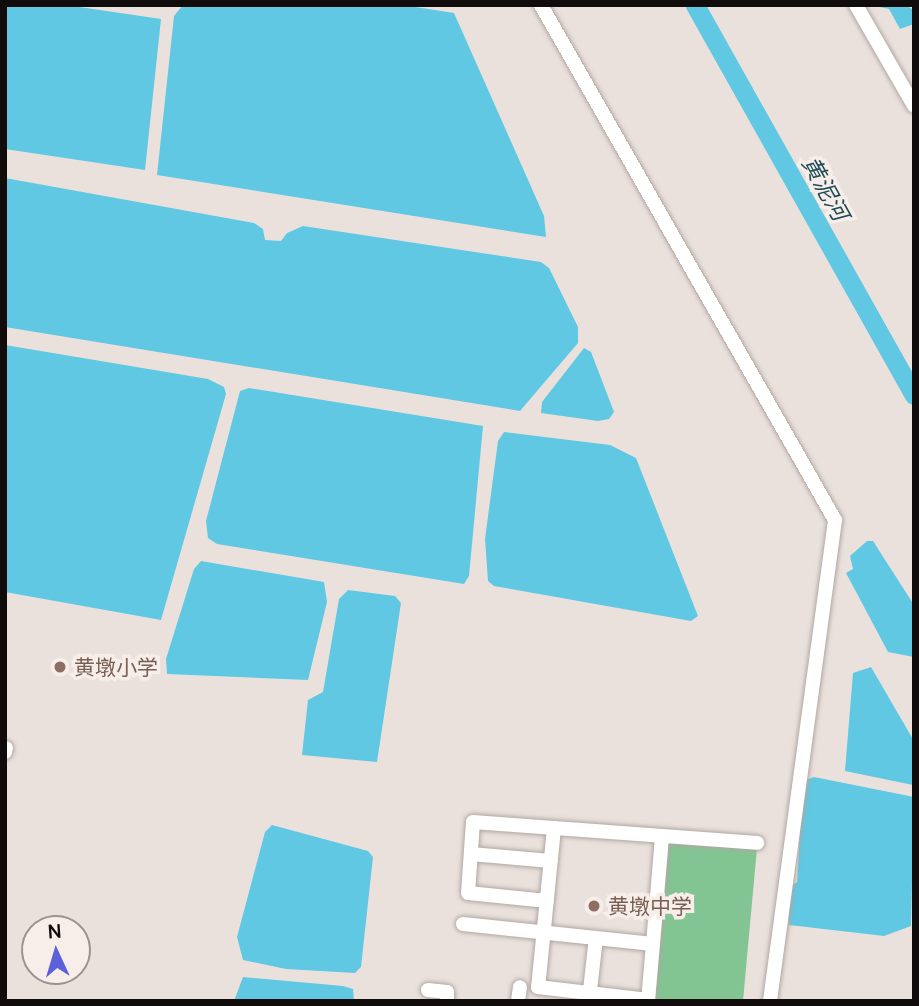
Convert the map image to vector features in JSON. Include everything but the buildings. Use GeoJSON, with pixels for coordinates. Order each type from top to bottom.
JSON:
{"type":"FeatureCollection","features":[{"type":"Feature","properties":{"kind":"street"},"geometry":{"type":"LineString","coordinates":[[541,5],[835,520],[769,1001]]}},
{"type":"Feature","properties":{"kind":"street"},"geometry":{"type":"LineString","coordinates":[[856,5],[914,106]]}},
{"type":"Feature","properties":{"kind":"street"},"geometry":{"type":"LineString","coordinates":[[547,901],[468,893],[473,822],[757,843]]}},
{"type":"Feature","properties":{"kind":"street"},"geometry":{"type":"LineString","coordinates":[[554,828],[538,986],[590,997],[648,1000],[662,836]]}},
{"type":"Feature","properties":{"kind":"street"},"geometry":{"type":"LineString","coordinates":[[471,854],[551,861]]}},
{"type":"Feature","properties":{"kind":"street"},"geometry":{"type":"LineString","coordinates":[[463,924],[653,944]]}},
{"type":"Feature","properties":{"kind":"street"},"geometry":{"type":"LineString","coordinates":[[590,997],[596,938]]}},
{"type":"Feature","properties":{"kind":"street"},"geometry":{"type":"LineString","coordinates":[[428,990],[447,992],[447,1001]]}},
{"type":"Feature","properties":{"kind":"green space"},"geometry":{"type":"Polygon","coordinates":[[[666,842],[757,848],[743,1001],[652,1001],[666,842]]]}},
{"type":"Feature","properties":{"kind":"water"},"geometry":{"type":"Polygon","coordinates":[[[5,5],[66,5],[161,19],[145,170],[5,149],[5,5]]]}},
{"type":"Feature","properties":{"kind":"water"},"geometry":{"type":"Polygon","coordinates":[[[183,5],[403,5],[454,13],[544,216],[546,237],[157,175],[174,16],[183,5]]]}},
{"type":"Feature","properties":{"kind":"water"},"geometry":{"type":"Polygon","coordinates":[[[871,5],[905,5],[914,10],[914,24],[900,29],[889,9],[871,5]]]}},
{"type":"Feature","properties":{"kind":"water"},"geometry":{"type":"Polygon","coordinates":[[[5,178],[254,223],[263,229],[265,240],[281,241],[287,233],[303,226],[541,262],[549,268],[578,327],[578,343],[520,411],[5,327],[5,178]]]}},
{"type":"Feature","properties":{"kind":"water"},"geometry":{"type":"Polygon","coordinates":[[[5,345],[208,379],[224,387],[226,394],[161,620],[5,592],[5,345]]]}},
{"type":"Feature","properties":{"kind":"water"},"geometry":{"type":"Polygon","coordinates":[[[584,348],[591,352],[614,412],[609,419],[598,421],[541,413],[542,402],[584,348]]]}},
{"type":"Feature","properties":{"kind":"water"},"geometry":{"type":"Polygon","coordinates":[[[249,388],[483,426],[469,576],[464,584],[217,544],[208,538],[206,521],[240,391],[249,388]]]}},
{"type":"Feature","properties":{"kind":"water"},"geometry":{"type":"Polygon","coordinates":[[[504,432],[610,445],[636,458],[698,616],[691,621],[494,586],[488,581],[485,539],[498,441],[504,432]]]}},
{"type":"Feature","properties":{"kind":"water"},"geometry":{"type":"Polygon","coordinates":[[[867,541],[873,541],[914,605],[914,657],[888,652],[846,573],[853,569],[850,556],[867,541]]]}},
{"type":"Feature","properties":{"kind":"water"},"geometry":{"type":"Polygon","coordinates":[[[201,561],[324,582],[327,602],[308,680],[167,674],[166,659],[194,569],[201,561]]]}},
{"type":"Feature","properties":{"kind":"water"},"geometry":{"type":"Polygon","coordinates":[[[348,590],[395,596],[401,603],[377,762],[302,755],[308,700],[323,692],[339,599],[348,590]]]}},
{"type":"Feature","properties":{"kind":"water"},"geometry":{"type":"Polygon","coordinates":[[[871,667],[914,741],[913,785],[845,771],[853,673],[871,667]]]}},
{"type":"Feature","properties":{"kind":"water"},"geometry":{"type":"Polygon","coordinates":[[[814,777],[914,797],[911,926],[884,936],[789,925],[787,902],[789,888],[797,882],[803,781],[814,777]]]}},
{"type":"Feature","properties":{"kind":"water"},"geometry":{"type":"Polygon","coordinates":[[[272,825],[368,851],[373,857],[361,967],[355,973],[286,969],[243,960],[237,937],[265,832],[272,825]]]}},
{"type":"Feature","properties":{"kind":"water"},"geometry":{"type":"Polygon","coordinates":[[[243,977],[343,986],[353,989],[354,1001],[234,1001],[243,977]]]}},
{"type":"Feature","properties":{"kind":"waterway","name":"黄泥河"},"geometry":{"type":"LineString","coordinates":[[695,5],[914,395]]}},
{"type":"Feature","properties":{"kind":"place","name":"黄墩小学"},"geometry":{"type":"Point","coordinates":[60,667]}},
{"type":"Feature","properties":{"kind":"place","name":"黄墩中学"},"geometry":{"type":"Point","coordinates":[594,906]}}]}
